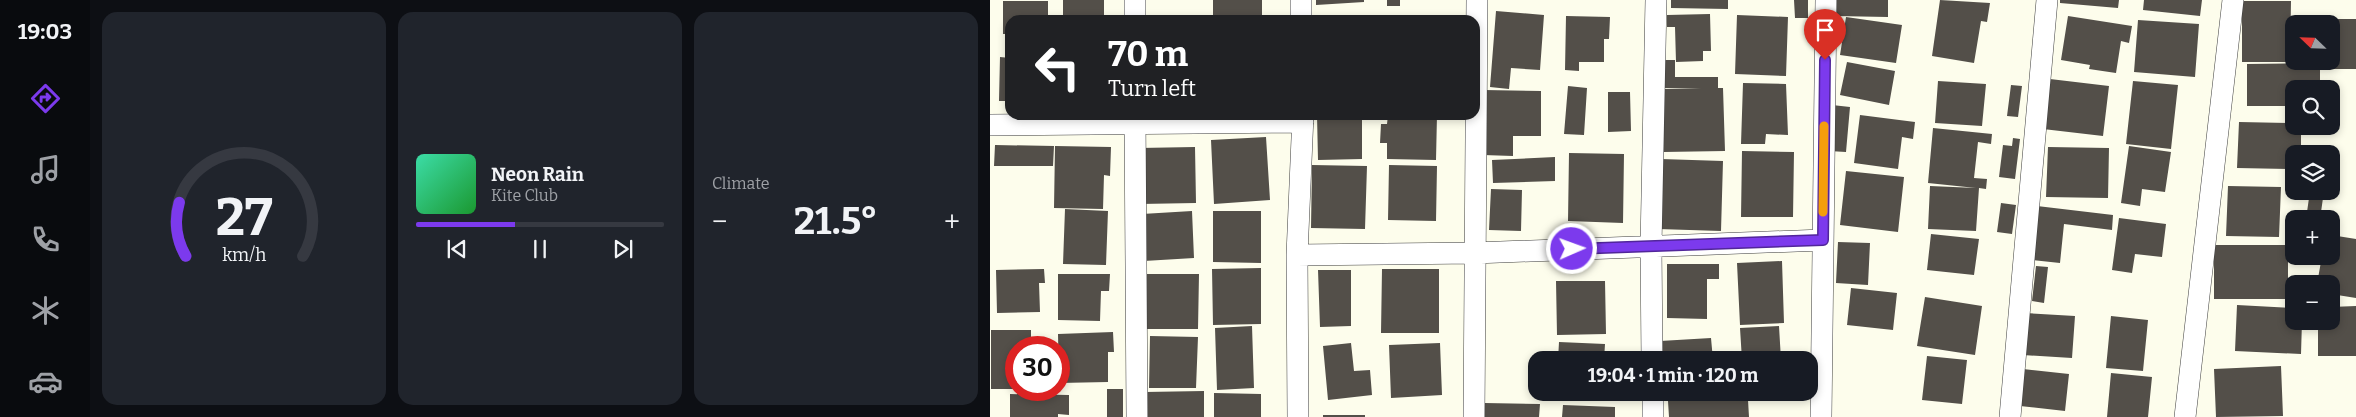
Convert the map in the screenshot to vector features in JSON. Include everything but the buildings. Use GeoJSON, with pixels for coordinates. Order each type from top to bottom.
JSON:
{"type":"FeatureCollection","features":[{"type":"Feature","properties":{"kind":"street"},"geometry":{"type":"LineString","coordinates":[[1135,0],[1135,15]]}},
{"type":"Feature","properties":{"kind":"street"},"geometry":{"type":"LineString","coordinates":[[1301,0],[1301,15]]}},
{"type":"Feature","properties":{"kind":"street"},"geometry":{"type":"LineString","coordinates":[[1477,0],[1477,15]]}},
{"type":"Feature","properties":{"kind":"street"},"geometry":{"type":"LineString","coordinates":[[1652,351],[1651,246],[1656,0]]}},
{"type":"Feature","properties":{"kind":"street"},"geometry":{"type":"LineString","coordinates":[[1821,417],[1826,0]]}},
{"type":"Feature","properties":{"kind":"street"},"geometry":{"type":"LineString","coordinates":[[2010,417],[2047,0]]}},
{"type":"Feature","properties":{"kind":"street"},"geometry":{"type":"LineString","coordinates":[[2185,417],[2233,0]]}},
{"type":"Feature","properties":{"kind":"street"},"geometry":{"type":"LineString","coordinates":[[990,125],[1135,120],[1137,417]]}},
{"type":"Feature","properties":{"kind":"street"},"geometry":{"type":"LineString","coordinates":[[1298,417],[1297,255],[1303,120]]}},
{"type":"Feature","properties":{"kind":"street"},"geometry":{"type":"LineString","coordinates":[[1474,417],[1476,120]]}},
{"type":"Feature","properties":{"kind":"street"},"geometry":{"type":"LineString","coordinates":[[1297,255],[1474,253],[1823,240]]}},
{"type":"Feature","properties":{"kind":"street"},"geometry":{"type":"LineString","coordinates":[[1653,401],[1653,417]]}},
{"type":"Feature","properties":{"kind":"slow traffic"},"geometry":{"type":"LineString","coordinates":[[1823,212],[1824,126]]}},
{"type":"Feature","properties":{"kind":"route"},"geometry":{"type":"LineString","coordinates":[[1572,249],[1823,240],[1825,60]]}}]}
